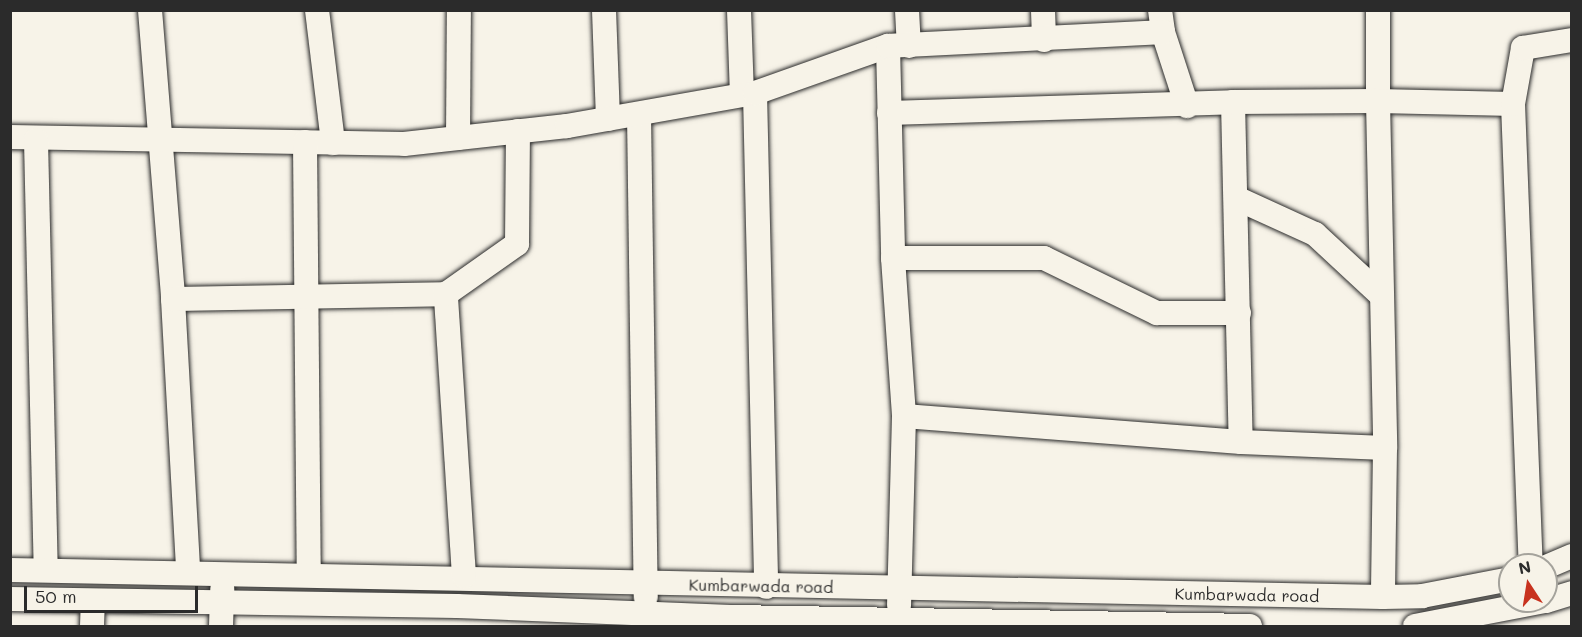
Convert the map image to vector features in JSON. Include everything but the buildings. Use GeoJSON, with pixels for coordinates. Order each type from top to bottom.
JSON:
{"type":"FeatureCollection","features":[{"type":"Feature","properties":{"kind":"street"},"geometry":{"type":"LineString","coordinates":[[150,10],[158,141],[173,299],[188,571]]}},
{"type":"Feature","properties":{"kind":"street"},"geometry":{"type":"LineString","coordinates":[[317,10],[333,142]]}},
{"type":"Feature","properties":{"kind":"street"},"geometry":{"type":"LineString","coordinates":[[458,138],[459,10]]}},
{"type":"Feature","properties":{"kind":"street"},"geometry":{"type":"LineString","coordinates":[[604,10],[608,119]]}},
{"type":"Feature","properties":{"kind":"street"},"geometry":{"type":"LineString","coordinates":[[739,10],[749,94],[766,586]]}},
{"type":"Feature","properties":{"kind":"street"},"geometry":{"type":"LineString","coordinates":[[898,623],[904,416],[893,258],[889,113],[907,10]]}},
{"type":"Feature","properties":{"kind":"street"},"geometry":{"type":"LineString","coordinates":[[1043,10],[1044,40]]}},
{"type":"Feature","properties":{"kind":"street"},"geometry":{"type":"LineString","coordinates":[[1378,10],[1385,448],[1383,597]]}},
{"type":"Feature","properties":{"kind":"street"},"geometry":{"type":"LineString","coordinates":[[10,137],[36,140],[404,144],[608,119],[749,94],[899,46],[1044,40],[1161,21],[1187,106]]}},
{"type":"Feature","properties":{"kind":"street"},"geometry":{"type":"LineString","coordinates":[[1531,553],[1513,104],[1523,48],[1572,40]]}},
{"type":"Feature","properties":{"kind":"street"},"geometry":{"type":"LineString","coordinates":[[889,113],[1187,106],[1233,102],[1378,101],[1513,104]]}},
{"type":"Feature","properties":{"kind":"street"},"geometry":{"type":"LineString","coordinates":[[1233,102],[1241,442]]}},
{"type":"Feature","properties":{"kind":"street"},"geometry":{"type":"LineString","coordinates":[[639,114],[646,619]]}},
{"type":"Feature","properties":{"kind":"street"},"geometry":{"type":"LineString","coordinates":[[173,299],[307,299],[446,294],[517,244],[518,131]]}},
{"type":"Feature","properties":{"kind":"street"},"geometry":{"type":"LineString","coordinates":[[36,140],[46,570]]}},
{"type":"Feature","properties":{"kind":"street"},"geometry":{"type":"LineString","coordinates":[[305,142],[309,574]]}},
{"type":"Feature","properties":{"kind":"street"},"geometry":{"type":"LineString","coordinates":[[1236,198],[1315,234],[1382,296]]}},
{"type":"Feature","properties":{"kind":"street"},"geometry":{"type":"LineString","coordinates":[[893,258],[1044,258],[1157,313],[1239,313]]}},
{"type":"Feature","properties":{"kind":"street"},"geometry":{"type":"LineString","coordinates":[[446,294],[464,576]]}},
{"type":"Feature","properties":{"kind":"street"},"geometry":{"type":"LineString","coordinates":[[904,416],[1241,442],[1385,448]]}},
{"type":"Feature","properties":{"kind":"street"},"geometry":{"type":"LineString","coordinates":[[1558,562],[1572,556]]}},
{"type":"Feature","properties":{"kind":"street","name":"Kumbarwada road"},"geometry":{"type":"LineString","coordinates":[[10,570],[222,571],[766,586],[1383,597],[1422,596],[1498,581]]}},
{"type":"Feature","properties":{"kind":"street"},"geometry":{"type":"LineString","coordinates":[[222,571],[222,615]]}},
{"type":"Feature","properties":{"kind":"street","name":"Kumbarwada road"},"geometry":{"type":"LineString","coordinates":[[10,599],[93,601],[222,615],[1250,627]]}},
{"type":"Feature","properties":{"kind":"street"},"geometry":{"type":"LineString","coordinates":[[92,627],[93,601]]}},
{"type":"Feature","properties":{"kind":"street"},"geometry":{"type":"LineString","coordinates":[[1415,627],[1498,610]]}}]}
